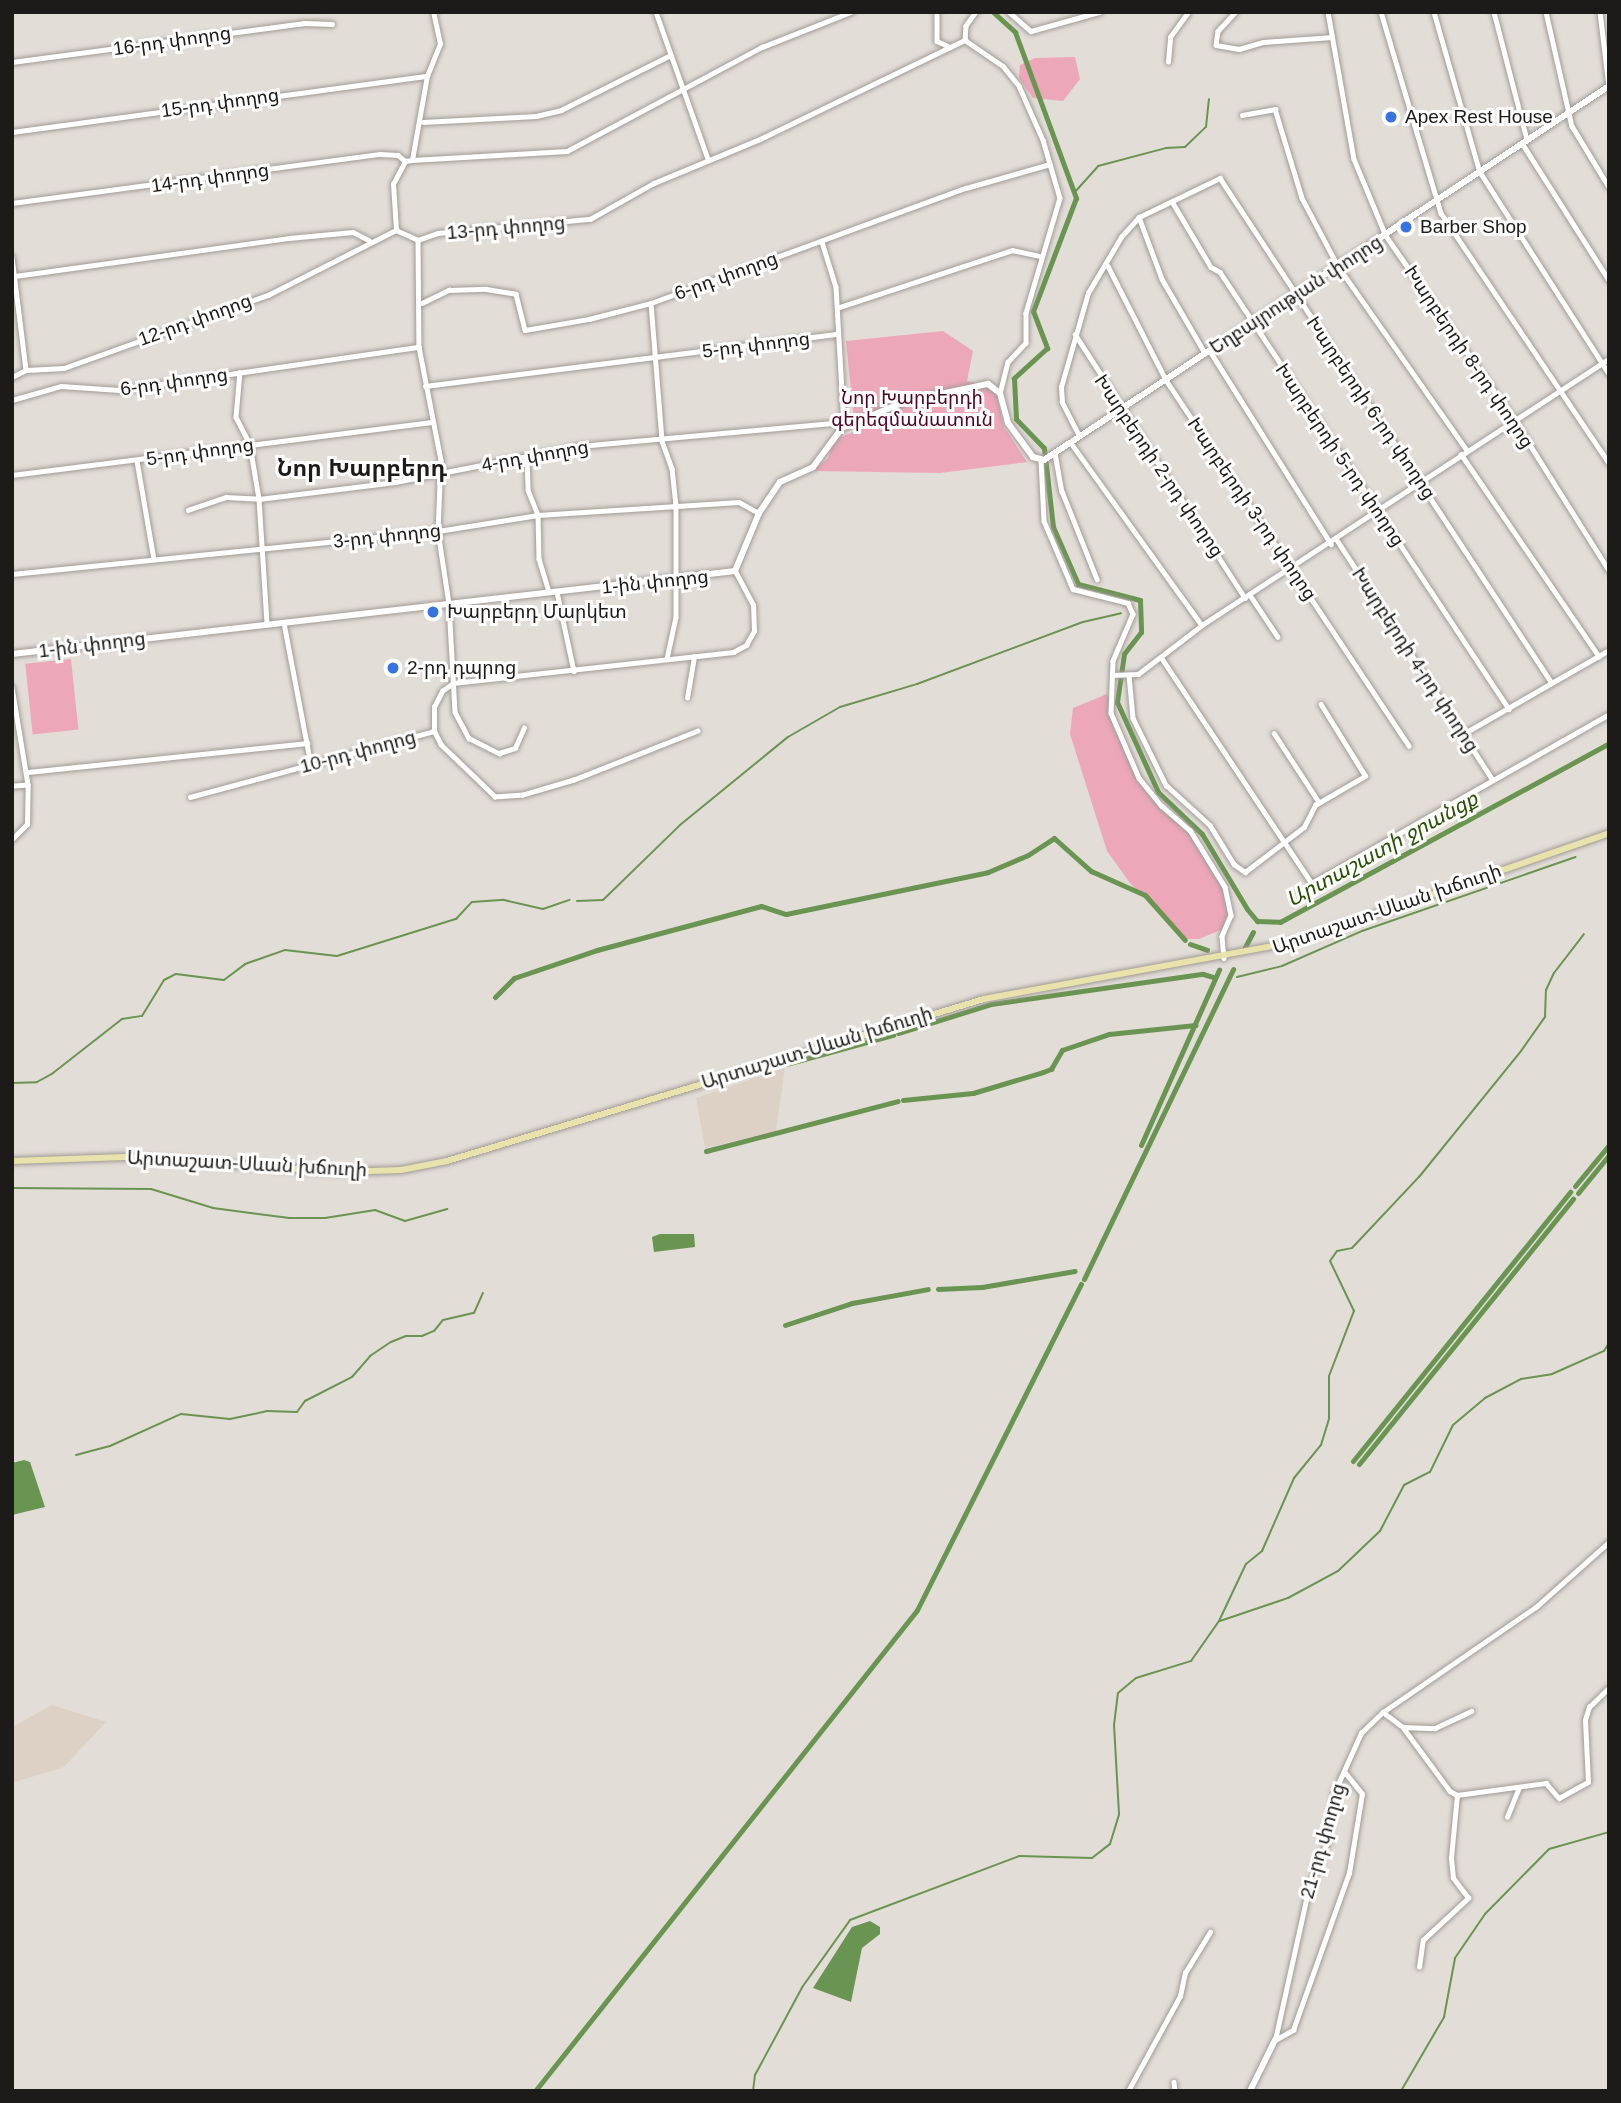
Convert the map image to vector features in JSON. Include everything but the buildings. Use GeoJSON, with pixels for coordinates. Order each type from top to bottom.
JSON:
{"type":"FeatureCollection","features":[{"type":"Feature","properties":{"kind":"main road","name":"Եղբայրության փողոց"},"geometry":{"type":"LineString","coordinates":[[1048,457],[1386,236],[1609,86]]}},
{"type":"Feature","properties":{"kind":"main road"},"geometry":{"type":"LineString","coordinates":[[843,425],[907,401],[988,384],[1000,393],[1008,423],[1033,457],[1048,457]]}},
{"type":"Feature","properties":{"kind":"main road","name":"1-ին փողոց"},"geometry":{"type":"LineString","coordinates":[[12,654],[735,571],[759,513],[785,476],[813,467],[843,425]]}},
{"type":"Feature","properties":{"kind":"main road","name":"Արտաշատ-Սևան խճուղի"},"geometry":{"type":"LineString","coordinates":[[12,1161],[125,1157],[338,1172],[426,1166],[984,999],[1224,958],[1295,942],[1609,833]]}},
{"type":"Feature","properties":{"kind":"main road","name":"21-րդ փողոց"},"geometry":{"type":"LineString","coordinates":[[1250,2091],[1275,2040]]}},
{"type":"Feature","properties":{"kind":"street"},"geometry":{"type":"LineString","coordinates":[[433,12],[440,44],[427,76],[423,122],[412,160],[555,155],[762,47],[851,12]]}},
{"type":"Feature","properties":{"kind":"street"},"geometry":{"type":"LineString","coordinates":[[656,12],[680,91],[708,159]]}},
{"type":"Feature","properties":{"kind":"street"},"geometry":{"type":"LineString","coordinates":[[937,12],[937,41],[950,47]]}},
{"type":"Feature","properties":{"kind":"street"},"geometry":{"type":"LineString","coordinates":[[976,12],[966,26],[965,40],[1003,66],[1018,86],[1050,163],[1060,198],[1026,313],[1026,343],[1008,362],[1000,393]]}},
{"type":"Feature","properties":{"kind":"street"},"geometry":{"type":"LineString","coordinates":[[1009,12],[1023,28],[1032,31],[1099,12]]}},
{"type":"Feature","properties":{"kind":"street"},"geometry":{"type":"LineString","coordinates":[[1168,62],[1170,37],[1188,12]]}},
{"type":"Feature","properties":{"kind":"street"},"geometry":{"type":"LineString","coordinates":[[1236,12],[1218,32],[1216,45],[1239,49],[1263,42],[1332,37]]}},
{"type":"Feature","properties":{"kind":"street","name":"Խարբերդի 8-րդ փողոց"},"geometry":{"type":"LineString","coordinates":[[1328,12],[1354,159],[1386,236],[1516,421],[1609,570]]}},
{"type":"Feature","properties":{"kind":"street"},"geometry":{"type":"LineString","coordinates":[[1381,12],[1436,201],[1609,463]]}},
{"type":"Feature","properties":{"kind":"street"},"geometry":{"type":"LineString","coordinates":[[1434,12],[1480,172],[1609,374]]}},
{"type":"Feature","properties":{"kind":"street"},"geometry":{"type":"LineString","coordinates":[[1494,12],[1525,141],[1609,280]]}},
{"type":"Feature","properties":{"kind":"street"},"geometry":{"type":"LineString","coordinates":[[1546,12],[1569,113],[1609,187]]}},
{"type":"Feature","properties":{"kind":"street"},"geometry":{"type":"LineString","coordinates":[[1600,12],[1609,86]]}},
{"type":"Feature","properties":{"kind":"street","name":"16-րդ փողոց"},"geometry":{"type":"LineString","coordinates":[[12,62],[303,23],[332,24]]}},
{"type":"Feature","properties":{"kind":"street","name":"13-րդ փողոց"},"geometry":{"type":"LineString","coordinates":[[396,230],[418,240],[439,233],[559,226],[590,219],[708,159],[965,40]]}},
{"type":"Feature","properties":{"kind":"street"},"geometry":{"type":"LineString","coordinates":[[423,122],[536,116],[561,110],[669,56]]}},
{"type":"Feature","properties":{"kind":"street","name":"15-րդ փողոց"},"geometry":{"type":"LineString","coordinates":[[12,132],[427,76]]}},
{"type":"Feature","properties":{"kind":"street"},"geometry":{"type":"LineString","coordinates":[[1242,116],[1275,109],[1302,198],[1338,266],[1467,450]]}},
{"type":"Feature","properties":{"kind":"street","name":"14-րդ փողոց"},"geometry":{"type":"LineString","coordinates":[[12,203],[380,154],[398,155],[405,161],[412,160]]}},
{"type":"Feature","properties":{"kind":"street"},"geometry":{"type":"LineString","coordinates":[[15,276],[289,238],[353,232],[370,240],[396,230],[393,184],[405,161]]}},
{"type":"Feature","properties":{"kind":"street","name":"6-րդ փողոց"},"geometry":{"type":"LineString","coordinates":[[422,303],[458,288],[516,294],[525,330],[651,303],[966,188],[1050,163]]}},
{"type":"Feature","properties":{"kind":"street","name":"Խարբերդի 6-րդ փողոց"},"geometry":{"type":"LineString","coordinates":[[1173,202],[1220,178],[1552,682]]}},
{"type":"Feature","properties":{"kind":"street"},"geometry":{"type":"LineString","coordinates":[[1080,437],[1062,402],[1061,387],[1074,333],[1088,293],[1108,265],[1121,237],[1139,217],[1156,205],[1173,202]]}},
{"type":"Feature","properties":{"kind":"street","name":"Խարբերդի 5-րդ փողոց"},"geometry":{"type":"LineString","coordinates":[[1173,202],[1211,267],[1220,272],[1509,709]]}},
{"type":"Feature","properties":{"kind":"street","name":"Խարբերդի 4-րդ փողոց"},"geometry":{"type":"LineString","coordinates":[[1139,217],[1162,279],[1208,353],[1493,780]]}},
{"type":"Feature","properties":{"kind":"street","name":"12-րդ փողոց"},"geometry":{"type":"LineString","coordinates":[[12,377],[26,370],[64,368],[268,295],[370,240]]}},
{"type":"Feature","properties":{"kind":"street"},"geometry":{"type":"LineString","coordinates":[[418,240],[422,303],[419,346],[440,474],[438,531],[449,604],[455,712],[461,726],[482,747],[508,752],[515,748],[524,728]]}},
{"type":"Feature","properties":{"kind":"street"},"geometry":{"type":"LineString","coordinates":[[822,242],[837,308],[836,334],[843,425]]}},
{"type":"Feature","properties":{"kind":"street"},"geometry":{"type":"LineString","coordinates":[[837,308],[1012,250],[1041,256]]}},
{"type":"Feature","properties":{"kind":"street"},"geometry":{"type":"LineString","coordinates":[[12,257],[26,370]]}},
{"type":"Feature","properties":{"kind":"street","name":"Խարբերդի 3-րդ փողոց"},"geometry":{"type":"LineString","coordinates":[[1108,265],[1166,380],[1409,746]]}},
{"type":"Feature","properties":{"kind":"street"},"geometry":{"type":"LineString","coordinates":[[651,303],[662,441],[672,468],[676,504],[676,617],[667,659]]}},
{"type":"Feature","properties":{"kind":"street","name":"Խարբերդի 2-րդ փողոց"},"geometry":{"type":"LineString","coordinates":[[1074,333],[1247,596],[1278,636]]}},
{"type":"Feature","properties":{"kind":"street","name":"5-րդ փողոց"},"geometry":{"type":"LineString","coordinates":[[425,386],[836,334]]}},
{"type":"Feature","properties":{"kind":"street","name":"6-րդ փողոց"},"geometry":{"type":"LineString","coordinates":[[12,400],[61,386],[118,390],[419,346]]}},
{"type":"Feature","properties":{"kind":"street"},"geometry":{"type":"LineString","coordinates":[[1112,675],[1138,674],[1202,625],[1334,542],[1467,450],[1609,359]]}},
{"type":"Feature","properties":{"kind":"street"},"geometry":{"type":"LineString","coordinates":[[240,372],[236,417],[250,445],[258,499],[267,624]]}},
{"type":"Feature","properties":{"kind":"street","name":"5-րդ փողոց"},"geometry":{"type":"LineString","coordinates":[[12,475],[430,422]]}},
{"type":"Feature","properties":{"kind":"street","name":"4-րդ փողոց"},"geometry":{"type":"LineString","coordinates":[[188,510],[226,497],[258,499],[440,474],[579,446],[843,425]]}},
{"type":"Feature","properties":{"kind":"street"},"geometry":{"type":"LineString","coordinates":[[1071,443],[1202,625]]}},
{"type":"Feature","properties":{"kind":"street"},"geometry":{"type":"LineString","coordinates":[[1461,454],[1599,656]]}},
{"type":"Feature","properties":{"kind":"street"},"geometry":{"type":"LineString","coordinates":[[527,457],[528,489],[538,514],[539,559],[553,592],[574,671]]}},
{"type":"Feature","properties":{"kind":"street"},"geometry":{"type":"LineString","coordinates":[[1048,457],[1097,579]]}},
{"type":"Feature","properties":{"kind":"street"},"geometry":{"type":"LineString","coordinates":[[1048,457],[1044,521],[1073,589],[1128,603],[1133,614],[1112,675],[1111,713],[1139,778],[1162,806],[1191,830],[1225,887],[1231,915],[1222,936],[1224,958]]}},
{"type":"Feature","properties":{"kind":"street"},"geometry":{"type":"LineString","coordinates":[[137,460],[154,559]]}},
{"type":"Feature","properties":{"kind":"street","name":"3-րդ փողոց"},"geometry":{"type":"LineString","coordinates":[[12,574],[438,531],[538,514],[739,502],[759,513]]}},
{"type":"Feature","properties":{"kind":"street"},"geometry":{"type":"LineString","coordinates":[[434,731],[436,698],[453,684],[733,652],[747,645],[754,631],[753,605],[735,571]]}},
{"type":"Feature","properties":{"kind":"street"},"geometry":{"type":"LineString","coordinates":[[284,623],[312,765]]}},
{"type":"Feature","properties":{"kind":"street"},"geometry":{"type":"LineString","coordinates":[[1463,734],[1609,650]]}},
{"type":"Feature","properties":{"kind":"street"},"geometry":{"type":"LineString","coordinates":[[687,698],[694,657]]}},
{"type":"Feature","properties":{"kind":"street"},"geometry":{"type":"LineString","coordinates":[[1161,657],[1312,883],[1609,714]]}},
{"type":"Feature","properties":{"kind":"street"},"geometry":{"type":"LineString","coordinates":[[1129,675],[1133,718],[1156,766],[1179,800],[1210,825],[1234,864],[1245,872],[1304,827],[1320,802],[1365,776],[1321,705]]}},
{"type":"Feature","properties":{"kind":"street"},"geometry":{"type":"LineString","coordinates":[[12,687],[28,772],[27,824],[12,839]]}},
{"type":"Feature","properties":{"kind":"street","name":"10-րդ փողոց"},"geometry":{"type":"LineString","coordinates":[[190,797],[434,731],[441,745],[484,791],[508,798],[574,780],[698,731]]}},
{"type":"Feature","properties":{"kind":"street"},"geometry":{"type":"LineString","coordinates":[[1274,733],[1320,802]]}},
{"type":"Feature","properties":{"kind":"street","name":"10-րդ փողոց"},"geometry":{"type":"LineString","coordinates":[[28,772],[307,743]]}},
{"type":"Feature","properties":{"kind":"street"},"geometry":{"type":"LineString","coordinates":[[12,786],[28,785]]}},
{"type":"Feature","properties":{"kind":"street","name":"21-րդ փողոց"},"geometry":{"type":"LineString","coordinates":[[1275,2040],[1309,1887],[1322,1859],[1334,1793],[1361,1733],[1383,1712],[1427,1686],[1535,1607],[1609,1542]]}},
{"type":"Feature","properties":{"kind":"street"},"geometry":{"type":"LineString","coordinates":[[1383,1712],[1403,1727],[1443,1785],[1457,1795],[1546,1783],[1559,1798],[1588,1782],[1585,1720],[1589,1707],[1609,1688]]}},
{"type":"Feature","properties":{"kind":"street"},"geometry":{"type":"LineString","coordinates":[[1403,1727],[1435,1728],[1471,1711]]}},
{"type":"Feature","properties":{"kind":"street"},"geometry":{"type":"LineString","coordinates":[[1275,2040],[1293,2030],[1349,1873],[1363,1794],[1344,1772]]}},
{"type":"Feature","properties":{"kind":"street"},"geometry":{"type":"LineString","coordinates":[[1507,1817],[1519,1787]]}},
{"type":"Feature","properties":{"kind":"street"},"geometry":{"type":"LineString","coordinates":[[1419,1967],[1423,1940],[1468,1898],[1453,1878],[1451,1858],[1457,1795]]}},
{"type":"Feature","properties":{"kind":"street"},"geometry":{"type":"LineString","coordinates":[[1128,2091],[1180,1996],[1185,1973],[1210,1932]]}},
{"type":"Feature","properties":{"kind":"street"},"geometry":{"type":"LineString","coordinates":[[1174,2082],[1175,2091]]}},
{"type":"Feature","properties":{"kind":"shaded area"},"geometry":{"type":"Polygon","coordinates":[[[785,1068],[776,1131],[705,1148],[696,1098],[785,1068]]]}},
{"type":"Feature","properties":{"kind":"shaded area"},"geometry":{"type":"Polygon","coordinates":[[[660,1234],[694,1234],[695,1247],[654,1252],[652,1237],[660,1234]]]}},
{"type":"Feature","properties":{"kind":"shaded area"},"geometry":{"type":"Polygon","coordinates":[[[24,1460],[30,1462],[45,1507],[12,1515],[12,1463],[24,1460]]]}},
{"type":"Feature","properties":{"kind":"shaded area"},"geometry":{"type":"Polygon","coordinates":[[[52,1705],[106,1722],[64,1767],[12,1783],[12,1727],[52,1705]]]}},
{"type":"Feature","properties":{"kind":"shaded area"},"geometry":{"type":"Polygon","coordinates":[[[870,1921],[880,1927],[880,1934],[862,1948],[851,2002],[813,1988],[852,1927],[870,1921]]]}},
{"type":"Feature","properties":{"kind":"green space"},"geometry":{"type":"Polygon","coordinates":[[[1075,57],[1080,79],[1063,101],[1033,98],[1019,78],[1020,65],[1035,58],[1075,57]]]}},
{"type":"Feature","properties":{"kind":"green space","name":"Նոր Խարբերդի գերեզմանատուն"},"geometry":{"type":"Polygon","coordinates":[[[943,331],[973,351],[967,381],[995,388],[1004,427],[1027,462],[940,473],[813,471],[828,458],[833,441],[855,431],[846,341],[943,331]]]}},
{"type":"Feature","properties":{"kind":"green space"},"geometry":{"type":"Polygon","coordinates":[[[71,659],[78,730],[33,734],[25,664],[71,659]]]}},
{"type":"Feature","properties":{"kind":"green space"},"geometry":{"type":"Polygon","coordinates":[[[1107,694],[1134,769],[1159,806],[1191,828],[1218,876],[1230,911],[1223,929],[1199,939],[1184,939],[1130,883],[1107,851],[1070,734],[1073,708],[1107,694]]]}},
{"type":"Feature","properties":{"kind":"waterway","name":"Արտաշատի ջրանցք"},"geometry":{"type":"LineString","coordinates":[[993,12],[1015,32],[1076,198],[1033,311],[1047,348],[1014,378],[1016,419],[1044,448],[1053,527],[1078,584],[1140,600],[1141,632],[1124,654],[1117,702],[1158,792],[1202,834],[1257,921],[1280,922],[1609,743]]}},
{"type":"Feature","properties":{"kind":"waterway"},"geometry":{"type":"LineString","coordinates":[[1074,193],[1098,166],[1166,148],[1185,147],[1206,127],[1209,99]]}},
{"type":"Feature","properties":{"kind":"waterway"},"geometry":{"type":"LineString","coordinates":[[577,901],[603,900],[680,825],[788,737],[840,707],[917,684],[1083,622],[1121,613]]}},
{"type":"Feature","properties":{"kind":"waterway"},"geometry":{"type":"LineString","coordinates":[[495,997],[514,978],[597,950],[761,906],[786,914],[988,872],[1028,855],[1054,838],[1091,871],[1145,895],[1185,940]]}},
{"type":"Feature","properties":{"kind":"waterway"},"geometry":{"type":"LineString","coordinates":[[1237,977],[1282,966],[1362,931],[1576,857]]}},
{"type":"Feature","properties":{"kind":"waterway"},"geometry":{"type":"LineString","coordinates":[[12,1083],[37,1082],[53,1073],[122,1019],[142,1016],[164,980],[176,974],[224,980],[245,964],[285,950],[337,956],[456,919],[472,902],[504,900],[543,909],[569,900]]}},
{"type":"Feature","properties":{"kind":"waterway"},"geometry":{"type":"LineString","coordinates":[[1245,947],[1253,932]]}},
{"type":"Feature","properties":{"kind":"waterway"},"geometry":{"type":"LineString","coordinates":[[753,2091],[755,2075],[803,1986],[850,1920],[1019,1856],[1092,1858],[1110,1844],[1119,1814],[1114,1725],[1118,1693],[1136,1678],[1191,1661],[1219,1621],[1246,1564],[1262,1551],[1294,1478],[1321,1445],[1329,1418],[1329,1376],[1354,1311],[1330,1261],[1337,1251],[1352,1248],[1419,1177],[1521,1051],[1545,1017],[1546,990],[1554,973],[1584,934]]}},
{"type":"Feature","properties":{"kind":"waterway"},"geometry":{"type":"LineString","coordinates":[[1190,944],[1207,950]]}},
{"type":"Feature","properties":{"kind":"waterway"},"geometry":{"type":"LineString","coordinates":[[1084,1279],[1233,969]]}},
{"type":"Feature","properties":{"kind":"waterway"},"geometry":{"type":"LineString","coordinates":[[1141,1145],[1219,970]]}},
{"type":"Feature","properties":{"kind":"waterway"},"geometry":{"type":"LineString","coordinates":[[898,1033],[991,1004],[1203,974],[1213,977]]}},
{"type":"Feature","properties":{"kind":"waterway"},"geometry":{"type":"LineString","coordinates":[[903,1100],[973,1093],[1043,1072],[1051,1069],[1062,1050],[1109,1034],[1196,1025]]}},
{"type":"Feature","properties":{"kind":"waterway"},"geometry":{"type":"LineString","coordinates":[[786,1064],[893,1035]]}},
{"type":"Feature","properties":{"kind":"waterway"},"geometry":{"type":"LineString","coordinates":[[706,1151],[898,1101]]}},
{"type":"Feature","properties":{"kind":"waterway"},"geometry":{"type":"LineString","coordinates":[[1575,1186],[1609,1145]]}},
{"type":"Feature","properties":{"kind":"waterway"},"geometry":{"type":"LineString","coordinates":[[1578,1193],[1609,1155]]}},
{"type":"Feature","properties":{"kind":"waterway"},"geometry":{"type":"LineString","coordinates":[[12,1188],[151,1189],[213,1208],[289,1218],[325,1218],[375,1210],[405,1221],[447,1209]]}},
{"type":"Feature","properties":{"kind":"waterway"},"geometry":{"type":"LineString","coordinates":[[1353,1461],[1570,1192]]}},
{"type":"Feature","properties":{"kind":"waterway"},"geometry":{"type":"LineString","coordinates":[[1359,1464],[1573,1199]]}},
{"type":"Feature","properties":{"kind":"waterway"},"geometry":{"type":"LineString","coordinates":[[938,1289],[982,1287],[1075,1271]]}},
{"type":"Feature","properties":{"kind":"waterway"},"geometry":{"type":"LineString","coordinates":[[535,2091],[917,1610],[1081,1284]]}},
{"type":"Feature","properties":{"kind":"waterway"},"geometry":{"type":"LineString","coordinates":[[785,1325],[852,1303],[928,1289]]}},
{"type":"Feature","properties":{"kind":"waterway"},"geometry":{"type":"LineString","coordinates":[[76,1455],[110,1446],[181,1414],[230,1419],[267,1411],[297,1412],[305,1401],[352,1377],[370,1356],[391,1342],[406,1336],[422,1336],[434,1331],[443,1320],[474,1313],[483,1293]]}},
{"type":"Feature","properties":{"kind":"waterway"},"geometry":{"type":"LineString","coordinates":[[1220,1621],[1288,1598],[1338,1571],[1380,1531],[1404,1485],[1430,1472],[1453,1425],[1485,1398],[1521,1379],[1552,1374],[1604,1351],[1609,1343]]}},
{"type":"Feature","properties":{"kind":"waterway"},"geometry":{"type":"LineString","coordinates":[[1401,2091],[1444,2017],[1455,1958],[1485,1914],[1549,1849],[1609,1832]]}},
{"type":"Feature","properties":{"kind":"place","name":"Apex Rest House"},"geometry":{"type":"Point","coordinates":[1391,117]}},
{"type":"Feature","properties":{"kind":"place","name":"Barber Shop"},"geometry":{"type":"Point","coordinates":[1406,227]}},
{"type":"Feature","properties":{"kind":"place","name":"Խարբերդ Մարկետ"},"geometry":{"type":"Point","coordinates":[433,612]}},
{"type":"Feature","properties":{"kind":"place","name":"2-րդ դպրոց"},"geometry":{"type":"Point","coordinates":[393,668]}},
{"type":"Feature","properties":{"kind":"district","name":"Նոր Խարբերդ"},"geometry":{"type":"Point","coordinates":[362,468]}}]}
